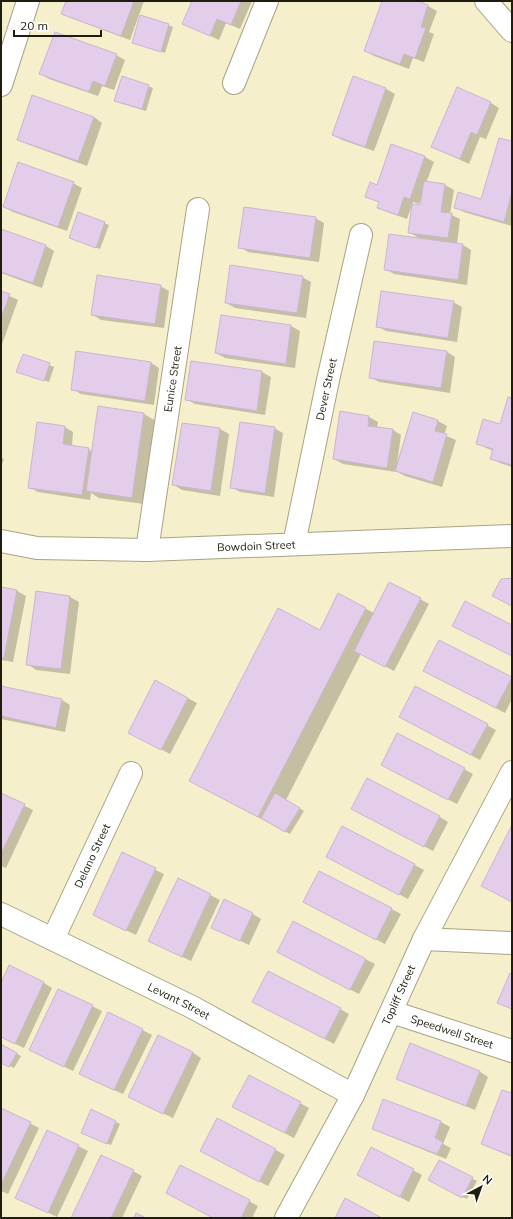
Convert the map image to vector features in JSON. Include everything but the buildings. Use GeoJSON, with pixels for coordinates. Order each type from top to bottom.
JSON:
{"type":"FeatureCollection","features":[{"type":"Feature","properties":{"kind":"street"},"geometry":{"type":"LineString","coordinates":[[1,84],[28,1]]}},
{"type":"Feature","properties":{"kind":"street"},"geometry":{"type":"LineString","coordinates":[[234,84],[267,1]]}},
{"type":"Feature","properties":{"kind":"street"},"geometry":{"type":"LineString","coordinates":[[486,1],[512,31]]}},
{"type":"Feature","properties":{"kind":"street","name":"Eunice Street"},"geometry":{"type":"LineString","coordinates":[[147,550],[198,209]]}},
{"type":"Feature","properties":{"kind":"street","name":"Dever Street"},"geometry":{"type":"LineString","coordinates":[[294,544],[328,380],[361,235]]}},
{"type":"Feature","properties":{"kind":"street","name":"Bowdoin Street"},"geometry":{"type":"LineString","coordinates":[[1,542],[37,548],[147,550],[512,536]]}},
{"type":"Feature","properties":{"kind":"street","name":"Topliff Street"},"geometry":{"type":"LineString","coordinates":[[286,1218],[353,1095],[424,939],[512,772]]}},
{"type":"Feature","properties":{"kind":"street","name":"Delano Street"},"geometry":{"type":"LineString","coordinates":[[53,939],[131,773]]}},
{"type":"Feature","properties":{"kind":"street","name":"Levant Street"},"geometry":{"type":"LineString","coordinates":[[1,914],[192,1007],[353,1095]]}},
{"type":"Feature","properties":{"kind":"street"},"geometry":{"type":"LineString","coordinates":[[424,939],[512,943]]}},
{"type":"Feature","properties":{"kind":"street","name":"Speedwell Street"},"geometry":{"type":"LineString","coordinates":[[392,1012],[512,1051]]}}]}
